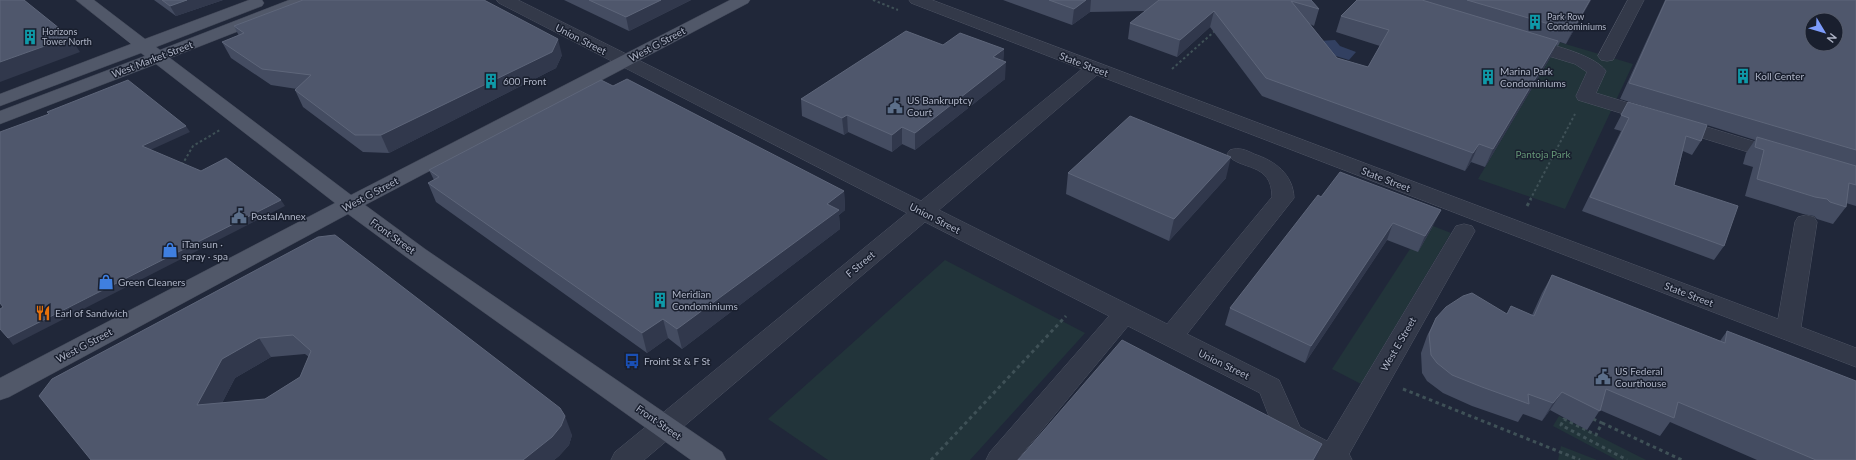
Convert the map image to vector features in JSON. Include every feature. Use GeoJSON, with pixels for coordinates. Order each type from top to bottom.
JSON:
{"type":"FeatureCollection","features":[{"type":"Feature","properties":{"kind":"main road","name":"Front Street"},"geometry":{"type":"LineString","coordinates":[[84,0],[240,121],[417,254],[712,460]]}},
{"type":"Feature","properties":{"kind":"main road","name":"West Market Street"},"geometry":{"type":"LineString","coordinates":[[0,118],[262,0]]}},
{"type":"Feature","properties":{"kind":"main road","name":"West Market Street"},"geometry":{"type":"LineString","coordinates":[[0,100],[304,0]]}},
{"type":"Feature","properties":{"kind":"main road","name":"West G Street"},"geometry":{"type":"LineString","coordinates":[[0,390],[350,204],[742,0]]}},
{"type":"Feature","properties":{"kind":"street","name":"Union Street"},"geometry":{"type":"LineString","coordinates":[[505,0],[1170,338],[1270,387],[1289,434],[1335,459]]}},
{"type":"Feature","properties":{"kind":"street","name":"State Street"},"geometry":{"type":"LineString","coordinates":[[917,0],[1856,358]]}},
{"type":"Feature","properties":{"kind":"street"},"geometry":{"type":"LineString","coordinates":[[1606,56],[1636,0]]}},
{"type":"Feature","properties":{"kind":"street"},"geometry":{"type":"LineString","coordinates":[[1513,39],[1581,60],[1597,71],[1585,96],[1795,161]]}},
{"type":"Feature","properties":{"kind":"street","name":"F Street"},"geometry":{"type":"LineString","coordinates":[[625,460],[1095,68]]}},
{"type":"Feature","properties":{"kind":"street"},"geometry":{"type":"LineString","coordinates":[[1170,338],[1283,198],[1282,184],[1273,172],[1259,162],[1237,154]]}},
{"type":"Feature","properties":{"kind":"street"},"geometry":{"type":"LineString","coordinates":[[1788,332],[1806,222]]}},
{"type":"Feature","properties":{"kind":"street","name":"West E Street"},"geometry":{"type":"LineString","coordinates":[[1335,459],[1378,379],[1464,231]]}},
{"type":"Feature","properties":{"kind":"street"},"geometry":{"type":"LineString","coordinates":[[1000,460],[1125,314]]}},
{"type":"Feature","properties":{"kind":"path"},"geometry":{"type":"LineString","coordinates":[[1172,69],[1217,29]]}},
{"type":"Feature","properties":{"kind":"path"},"geometry":{"type":"LineString","coordinates":[[1527,206],[1585,96]]}},
{"type":"Feature","properties":{"kind":"path"},"geometry":{"type":"LineString","coordinates":[[182,166],[193,146],[240,121]]}},
{"type":"Feature","properties":{"kind":"path"},"geometry":{"type":"LineString","coordinates":[[931,460],[1066,316]]}},
{"type":"Feature","properties":{"kind":"path"},"geometry":{"type":"LineString","coordinates":[[1378,379],[1580,460]]}},
{"type":"Feature","properties":{"kind":"path"},"geometry":{"type":"LineString","coordinates":[[1591,418],[1682,460]]}},
{"type":"Feature","properties":{"kind":"path"},"geometry":{"type":"LineString","coordinates":[[1602,423],[1596,435],[1564,419],[1561,424],[1627,460]]}},
{"type":"Feature","properties":{"kind":"green space","name":"Pantoja Park"},"geometry":{"type":"Polygon","coordinates":[[[1416,0],[1633,64],[1565,209],[1478,179],[1550,58],[1416,0]]]}},
{"type":"Feature","properties":{"kind":"green space"},"geometry":{"type":"Polygon","coordinates":[[[1433,226],[1451,233],[1361,384],[1332,369],[1410,249],[1433,226]]]}},
{"type":"Feature","properties":{"kind":"green space"},"geometry":{"type":"Polygon","coordinates":[[[945,260],[1085,333],[970,460],[828,460],[768,419],[945,260]]]}},
{"type":"Feature","properties":{"kind":"green space"},"geometry":{"type":"Polygon","coordinates":[[[1559,416],[1646,460],[1617,460],[1553,426],[1559,416]]]}},
{"type":"Feature","properties":{"kind":"green space"},"geometry":{"type":"Polygon","coordinates":[[[1561,446],[1597,460],[1558,460],[1561,446]]]}},
{"type":"Feature","properties":{"kind":"water"},"geometry":{"type":"Polygon","coordinates":[[[1335,40],[1340,46],[1356,52],[1349,60],[1326,53],[1319,41],[1335,40]]]}},
{"type":"Feature","properties":{"kind":"building","name":"Horizons Tower North"},"geometry":{"type":"Polygon","coordinates":[[[0,0],[24,0],[70,37],[0,62],[0,0]]]}},
{"type":"Feature","properties":{"kind":"building"},"geometry":{"type":"Polygon","coordinates":[[[162,0],[187,0],[170,6],[162,0]]]}},
{"type":"Feature","properties":{"kind":"building","name":"600 Front"},"geometry":{"type":"Polygon","coordinates":[[[303,0],[484,0],[558,39],[552,52],[381,135],[355,135],[295,90],[311,75],[262,69],[222,42],[244,33],[234,26],[303,0]]]}},
{"type":"Feature","properties":{"kind":"building"},"geometry":{"type":"Polygon","coordinates":[[[589,0],[661,0],[626,17],[589,0]]]}},
{"type":"Feature","properties":{"kind":"building"},"geometry":{"type":"Polygon","coordinates":[[[1049,0],[1086,0],[1074,9],[1049,0]]]}},
{"type":"Feature","properties":{"kind":"building","name":"Marina Park Condominiums"},"geometry":{"type":"Polygon","coordinates":[[[1159,0],[1311,0],[1319,9],[1291,1],[1337,58],[1368,67],[1389,30],[1341,16],[1357,0],[1422,0],[1558,41],[1493,149],[1479,144],[1473,153],[1266,78],[1214,11],[1180,40],[1130,23],[1159,0]]]}},
{"type":"Feature","properties":{"kind":"building"},"geometry":{"type":"Polygon","coordinates":[[[1467,0],[1590,0],[1574,28],[1567,26],[1566,29],[1467,0]]]}},
{"type":"Feature","properties":{"kind":"building","name":"Koll Center"},"geometry":{"type":"Polygon","coordinates":[[[1666,0],[1856,0],[1856,150],[1629,83],[1666,0]]]}},
{"type":"Feature","properties":{"kind":"building","name":"US Bankruptcy Court"},"geometry":{"type":"Polygon","coordinates":[[[906,31],[943,45],[960,33],[1004,49],[993,57],[1006,62],[915,133],[902,127],[892,135],[847,115],[842,118],[801,99],[906,31]]]}},
{"type":"Feature","properties":{"kind":"building"},"geometry":{"type":"Polygon","coordinates":[[[627,79],[844,191],[827,204],[839,210],[677,329],[663,319],[642,333],[428,183],[439,177],[429,170],[601,80],[613,86],[627,79]]]}},
{"type":"Feature","properties":{"kind":"building"},"geometry":{"type":"Polygon","coordinates":[[[128,80],[186,126],[142,146],[201,171],[226,158],[281,200],[8,338],[0,329],[0,309],[3,307],[0,303],[0,132],[49,114],[47,112],[128,80]]]}},
{"type":"Feature","properties":{"kind":"building"},"geometry":{"type":"Polygon","coordinates":[[[1628,102],[1707,125],[1701,141],[1686,136],[1674,185],[1738,206],[1724,246],[1590,197],[1629,118],[1621,115],[1628,102]]]}},
{"type":"Feature","properties":{"kind":"building"},"geometry":{"type":"Polygon","coordinates":[[[1130,116],[1231,157],[1174,219],[1068,173],[1130,116]]]}},
{"type":"Feature","properties":{"kind":"building"},"geometry":{"type":"Polygon","coordinates":[[[1757,137],[1856,166],[1856,185],[1849,183],[1846,207],[1830,202],[1827,199],[1815,197],[1757,179],[1764,150],[1755,147],[1757,137]]]}},
{"type":"Feature","properties":{"kind":"building"},"geometry":{"type":"Polygon","coordinates":[[[1340,172],[1441,210],[1425,236],[1393,223],[1311,346],[1230,308],[1318,195],[1321,197],[1340,172]]]}},
{"type":"Feature","properties":{"kind":"building"},"geometry":{"type":"Polygon","coordinates":[[[335,235],[560,408],[565,416],[561,426],[552,437],[523,460],[91,460],[39,396],[52,379],[318,237],[335,235]],[[293,335],[259,338],[222,359],[197,405],[265,399],[300,377],[311,351],[293,335]]]}},
{"type":"Feature","properties":{"kind":"building","name":"US Federal Courthouse"},"geometry":{"type":"Polygon","coordinates":[[[1552,275],[1725,343],[1727,331],[1856,381],[1856,460],[1816,460],[1678,402],[1674,418],[1606,389],[1600,411],[1562,392],[1553,403],[1528,394],[1529,404],[1452,375],[1437,363],[1431,355],[1429,334],[1436,318],[1446,307],[1463,296],[1472,293],[1507,314],[1511,306],[1534,316],[1552,275]]]}},
{"type":"Feature","properties":{"kind":"building"},"geometry":{"type":"Polygon","coordinates":[[[1122,340],[1322,444],[1313,460],[1018,460],[1122,340]]]}},
{"type":"Feature","properties":{"kind":"place","name":"Park Row Condominiums"},"geometry":{"type":"Point","coordinates":[1535,22]}},
{"type":"Feature","properties":{"kind":"place","name":"Horizons Tower North"},"geometry":{"type":"Point","coordinates":[30,37]}},
{"type":"Feature","properties":{"kind":"place","name":"Koll Center"},"geometry":{"type":"Point","coordinates":[1743,76]}},
{"type":"Feature","properties":{"kind":"place","name":"Marina Park Condominiums"},"geometry":{"type":"Point","coordinates":[1488,77]}},
{"type":"Feature","properties":{"kind":"place","name":"600 Front"},"geometry":{"type":"Point","coordinates":[491,81]}},
{"type":"Feature","properties":{"kind":"place","name":"US Bankruptcy Court"},"geometry":{"type":"Point","coordinates":[895,106]}},
{"type":"Feature","properties":{"kind":"place","name":"PostalAnnex"},"geometry":{"type":"Point","coordinates":[239,216]}},
{"type":"Feature","properties":{"kind":"place","name":"iTan sun · spray · spa"},"geometry":{"type":"Point","coordinates":[170,250]}},
{"type":"Feature","properties":{"kind":"place","name":"Green Cleaners"},"geometry":{"type":"Point","coordinates":[106,282]}},
{"type":"Feature","properties":{"kind":"place","name":"Meridian Condominiums"},"geometry":{"type":"Point","coordinates":[660,300]}},
{"type":"Feature","properties":{"kind":"place","name":"Earl of Sandwich"},"geometry":{"type":"Point","coordinates":[43,313]}},
{"type":"Feature","properties":{"kind":"place","name":"Froint St & F St"},"geometry":{"type":"Point","coordinates":[632,361]}},
{"type":"Feature","properties":{"kind":"place","name":"US Federal Courthouse"},"geometry":{"type":"Point","coordinates":[1603,377]}}]}
